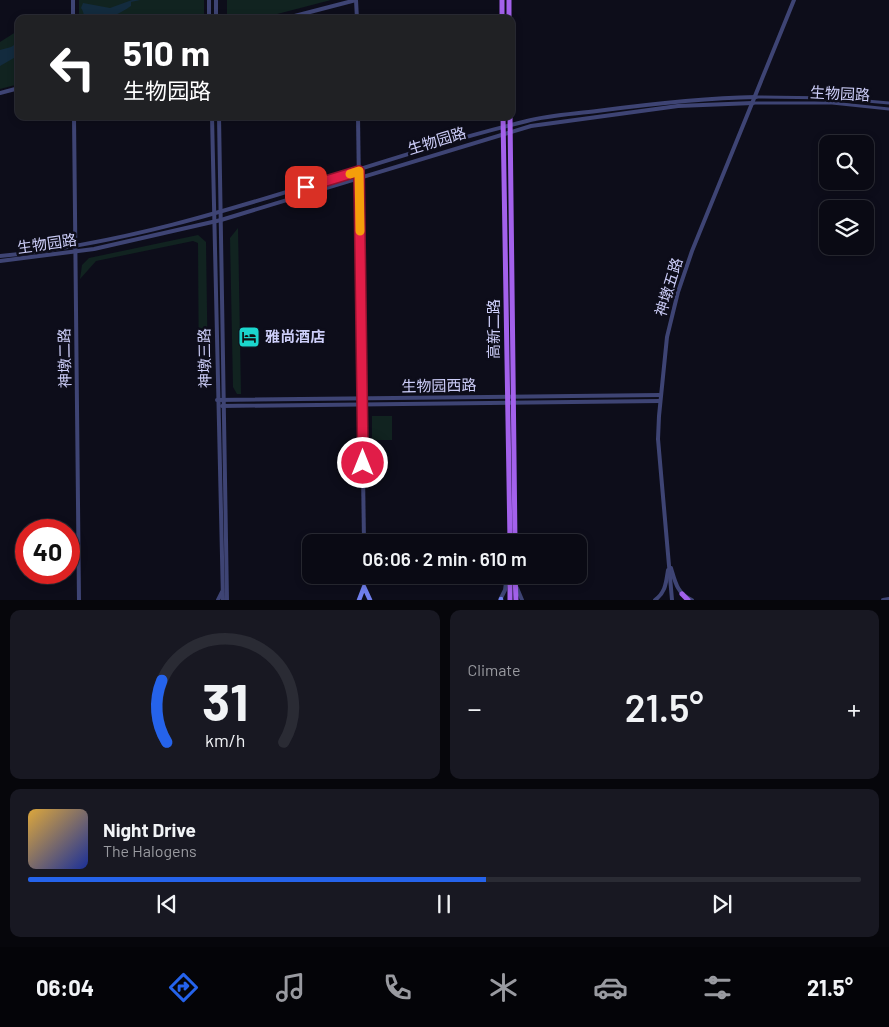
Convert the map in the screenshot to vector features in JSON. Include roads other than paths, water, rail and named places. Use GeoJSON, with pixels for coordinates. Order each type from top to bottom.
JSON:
{"type":"FeatureCollection","features":[{"type":"Feature","properties":{"kind":"main road"},"geometry":{"type":"LineString","coordinates":[[502,0],[502,15]]}},
{"type":"Feature","properties":{"kind":"main road"},"geometry":{"type":"LineString","coordinates":[[509,0],[509,15]]}},
{"type":"Feature","properties":{"kind":"main road","name":"高新二路"},"geometry":{"type":"LineString","coordinates":[[503,120],[515,534]]}},
{"type":"Feature","properties":{"kind":"main road","name":"高新二路"},"geometry":{"type":"LineString","coordinates":[[510,120],[510,534]]}},
{"type":"Feature","properties":{"kind":"main road"},"geometry":{"type":"LineString","coordinates":[[509,584],[510,600]]}},
{"type":"Feature","properties":{"kind":"main road"},"geometry":{"type":"LineString","coordinates":[[516,584],[516,600]]}},
{"type":"Feature","properties":{"kind":"main road"},"geometry":{"type":"LineString","coordinates":[[359,600],[364,587]]}},
{"type":"Feature","properties":{"kind":"main road"},"geometry":{"type":"LineString","coordinates":[[364,587],[370,600]]}},
{"type":"Feature","properties":{"kind":"main road"},"geometry":{"type":"LineString","coordinates":[[682,594],[688,600]]}},
{"type":"Feature","properties":{"kind":"street"},"geometry":{"type":"LineString","coordinates":[[72,0],[73,15]]}},
{"type":"Feature","properties":{"kind":"street"},"geometry":{"type":"LineString","coordinates":[[209,0],[209,15]]}},
{"type":"Feature","properties":{"kind":"street"},"geometry":{"type":"LineString","coordinates":[[216,0],[216,15]]}},
{"type":"Feature","properties":{"kind":"street"},"geometry":{"type":"LineString","coordinates":[[298,15],[356,0],[357,15]]}},
{"type":"Feature","properties":{"kind":"street","name":"神墩五路"},"geometry":{"type":"LineString","coordinates":[[672,600],[658,439],[660,394],[667,337],[678,292],[692,251],[794,0]]}},
{"type":"Feature","properties":{"kind":"street"},"geometry":{"type":"LineString","coordinates":[[0,93],[15,89]]}},
{"type":"Feature","properties":{"kind":"street","name":"生物园路"},"geometry":{"type":"LineString","coordinates":[[0,256],[76,246],[148,232],[221,213],[510,128],[530,120],[677,100],[756,97],[832,98],[889,103]]}},
{"type":"Feature","properties":{"kind":"street","name":"生物园路"},"geometry":{"type":"LineString","coordinates":[[510,128],[678,106],[753,103],[832,103],[889,109]]}},
{"type":"Feature","properties":{"kind":"street","name":"神墩二路"},"geometry":{"type":"LineString","coordinates":[[74,120],[79,600]]}},
{"type":"Feature","properties":{"kind":"street","name":"神墩三路"},"geometry":{"type":"LineString","coordinates":[[212,120],[217,406],[225,592],[227,600]]}},
{"type":"Feature","properties":{"kind":"street","name":"神墩三路"},"geometry":{"type":"LineString","coordinates":[[219,120],[224,400],[225,592],[223,600]]}},
{"type":"Feature","properties":{"kind":"street"},"geometry":{"type":"LineString","coordinates":[[358,120],[364,534]]}},
{"type":"Feature","properties":{"kind":"street","name":"生物园路"},"geometry":{"type":"LineString","coordinates":[[0,262],[76,252],[149,238],[221,220],[503,130]]}},
{"type":"Feature","properties":{"kind":"street","name":"生物园西路"},"geometry":{"type":"LineString","coordinates":[[217,406],[362,404],[660,394]]}},
{"type":"Feature","properties":{"kind":"street","name":"生物园西路"},"geometry":{"type":"LineString","coordinates":[[217,400],[362,398],[660,401]]}},
{"type":"Feature","properties":{"kind":"street"},"geometry":{"type":"LineString","coordinates":[[669,560],[677,588],[682,594],[692,600]]}},
{"type":"Feature","properties":{"kind":"street"},"geometry":{"type":"LineString","coordinates":[[657,598],[666,587],[669,560]]}},
{"type":"Feature","properties":{"kind":"street"},"geometry":{"type":"LineString","coordinates":[[501,599],[507,584]]}},
{"type":"Feature","properties":{"kind":"street"},"geometry":{"type":"LineString","coordinates":[[518,584],[522,600]]}},
{"type":"Feature","properties":{"kind":"street"},"geometry":{"type":"LineString","coordinates":[[218,600],[225,592],[231,600]]}},
{"type":"Feature","properties":{"kind":"street"},"geometry":{"type":"LineString","coordinates":[[883,600],[889,599]]}},
{"type":"Feature","properties":{"kind":"water"},"geometry":{"type":"Polygon","coordinates":[[[132,0],[140,0],[131,2],[131,6],[114,15],[84,15],[81,8],[83,3],[110,8],[132,0]]]}},
{"type":"Feature","properties":{"kind":"water"},"geometry":{"type":"Polygon","coordinates":[[[15,44],[15,57],[0,66],[0,50],[15,44]]]}},
{"type":"Feature","properties":{"kind":"place","name":"雅尚酒店"},"geometry":{"type":"Point","coordinates":[249,337]}}]}
